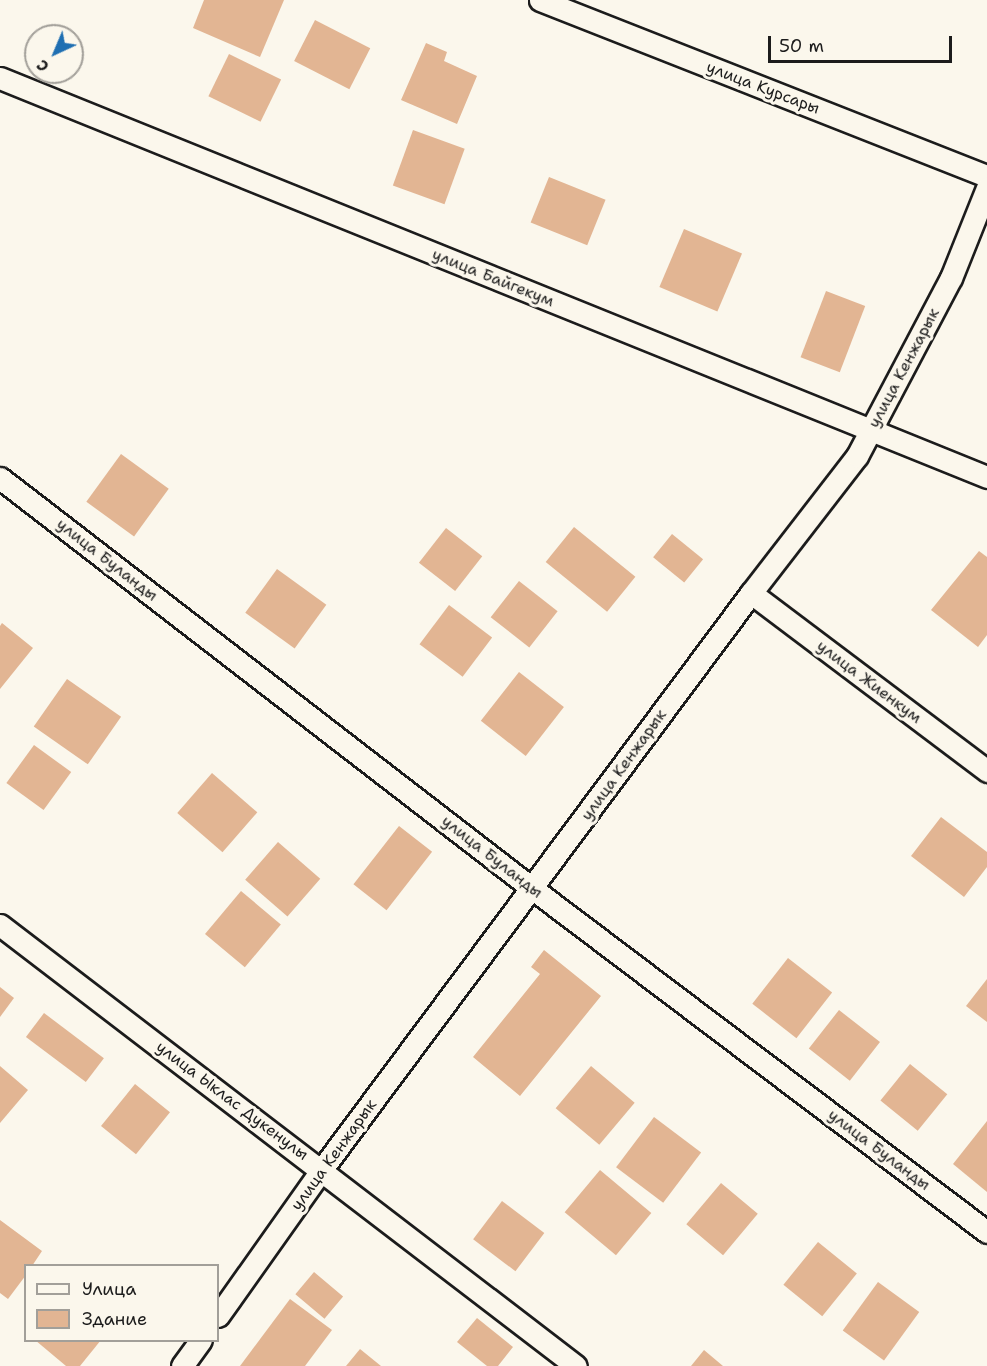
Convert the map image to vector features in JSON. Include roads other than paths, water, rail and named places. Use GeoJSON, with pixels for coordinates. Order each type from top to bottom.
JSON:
{"type":"FeatureCollection","features":[{"type":"Feature","properties":{"kind":"street","name":"улица Курсары"},"geometry":{"type":"LineString","coordinates":[[540,0],[987,176]]}},
{"type":"Feature","properties":{"kind":"street","name":"улица Байгекум"},"geometry":{"type":"LineString","coordinates":[[0,78],[987,477]]}},
{"type":"Feature","properties":{"kind":"street","name":"улица Кенжарык"},"geometry":{"type":"LineString","coordinates":[[219,1315],[322,1169],[533,889],[751,593],[857,456],[951,279],[987,188]]}},
{"type":"Feature","properties":{"kind":"street","name":"улица Буланды"},"geometry":{"type":"LineString","coordinates":[[0,478],[533,889],[987,1232]]}},
{"type":"Feature","properties":{"kind":"street","name":"улица Жиенкум"},"geometry":{"type":"LineString","coordinates":[[751,593],[987,771]]}},
{"type":"Feature","properties":{"kind":"street","name":"улица Ыклас Дукенулы"},"geometry":{"type":"LineString","coordinates":[[0,925],[322,1169],[576,1366]]}},
{"type":"Feature","properties":{"kind":"street"},"geometry":{"type":"LineString","coordinates":[[183,1366],[200,1342]]}}]}
